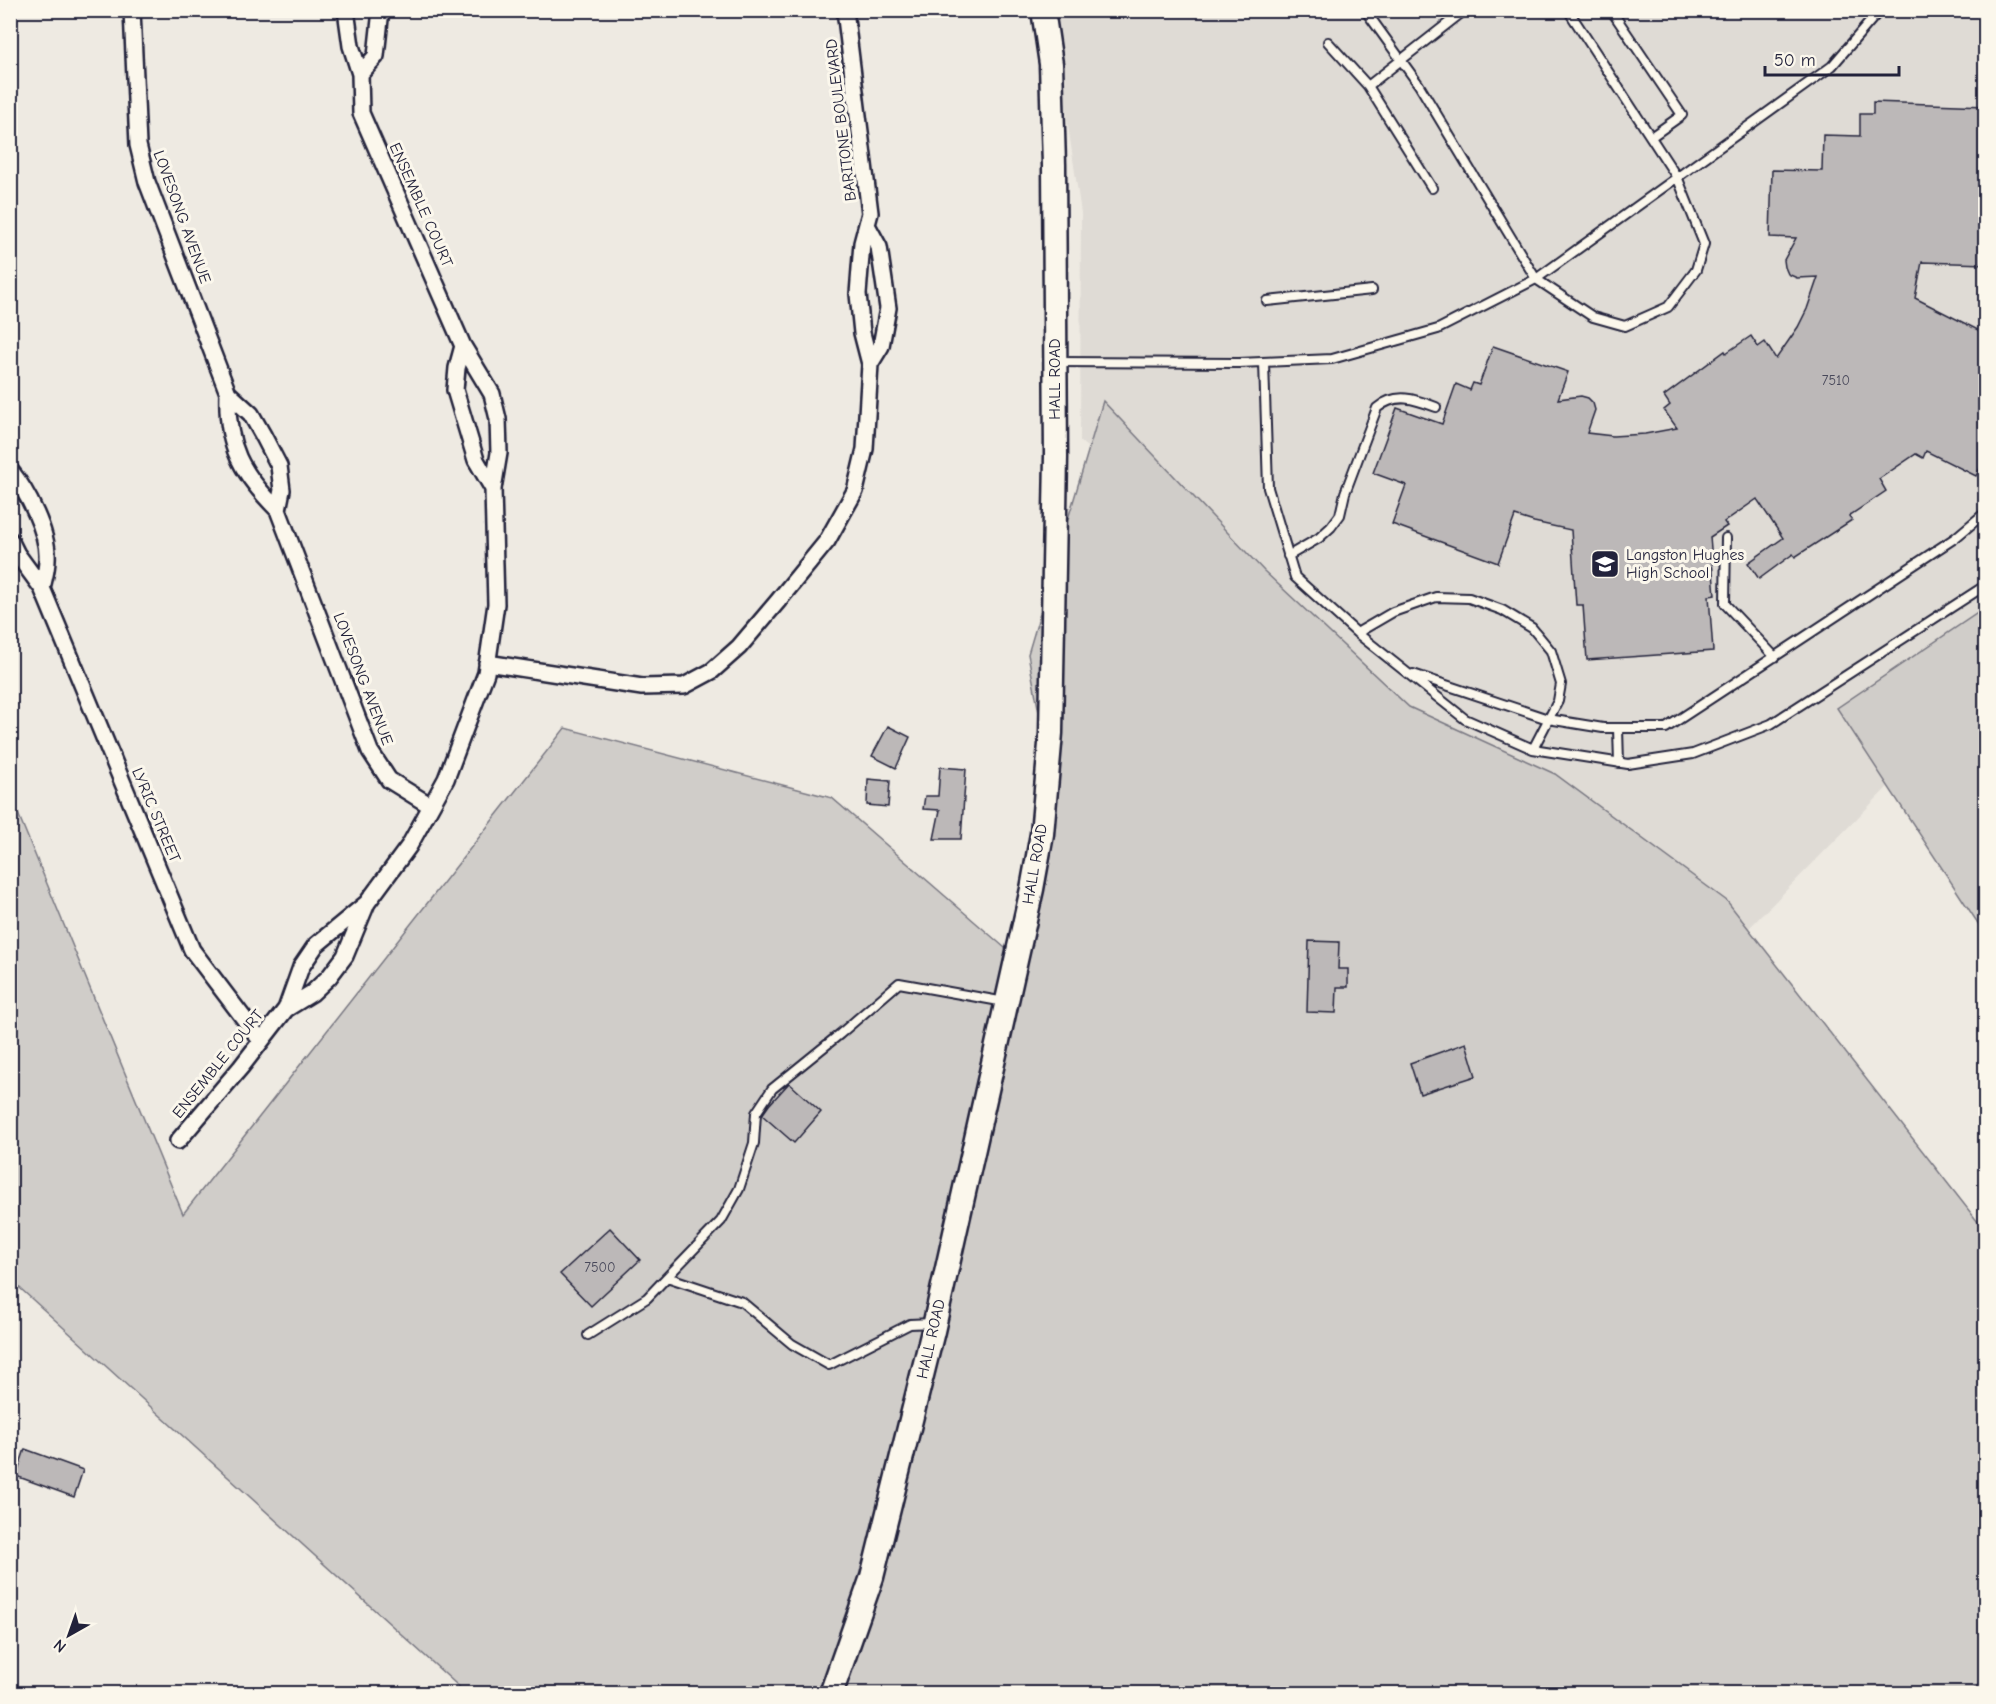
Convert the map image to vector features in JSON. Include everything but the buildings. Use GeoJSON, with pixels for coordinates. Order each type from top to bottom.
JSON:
{"type":"FeatureCollection","features":[{"type":"Feature","properties":{"kind":"street","name":"LOVESONG AVENUE"},"geometry":{"type":"LineString","coordinates":[[132,10],[138,145],[147,182],[228,393],[227,417],[231,438],[243,469],[257,490],[278,510],[370,751],[389,780],[431,806]]}},
{"type":"Feature","properties":{"kind":"street","name":"ENSEMBLE COURT"},"geometry":{"type":"LineString","coordinates":[[286,1009],[312,993],[329,977],[345,956],[367,903],[408,846],[446,779],[486,673],[496,604],[494,489],[499,453],[498,419],[492,394],[463,346],[361,113],[360,74],[351,46],[346,10]]}},
{"type":"Feature","properties":{"kind":"street"},"geometry":{"type":"LineString","coordinates":[[360,74],[376,56],[381,10]]}},
{"type":"Feature","properties":{"kind":"street","name":"BARITONE BOULEVARD"},"geometry":{"type":"LineString","coordinates":[[845,10],[869,219],[879,247],[888,308],[881,346],[870,364]]}},
{"type":"Feature","properties":{"kind":"street","name":"HALL ROAD"},"geometry":{"type":"LineString","coordinates":[[831,1694],[872,1577],[935,1323],[1032,889],[1042,834],[1051,734],[1056,456],[1054,165],[1051,64],[1043,10]]}},
{"type":"Feature","properties":{"kind":"street","name":"BARITONE BOULEVARD"},"geometry":{"type":"LineString","coordinates":[[487,663],[642,687],[684,686],[712,671],[739,647],[827,541],[855,491],[865,449],[870,364],[862,333],[858,294],[862,243],[869,219]]}},
{"type":"Feature","properties":{"kind":"street"},"geometry":{"type":"LineString","coordinates":[[463,346],[455,390],[476,460],[494,489]]}},
{"type":"Feature","properties":{"kind":"street","name":"LOVESONG AVENUE"},"geometry":{"type":"LineString","coordinates":[[228,393],[250,414],[279,466],[282,490],[278,510]]}},
{"type":"Feature","properties":{"kind":"street"},"geometry":{"type":"LineString","coordinates":[[10,470],[18,480],[45,534],[48,559],[42,588]]}},
{"type":"Feature","properties":{"kind":"street","name":"LYRIC STREET"},"geometry":{"type":"LineString","coordinates":[[10,540],[17,554],[42,588],[192,950],[261,1041]]}},
{"type":"Feature","properties":{"kind":"street","name":"ENSEMBLE COURT"},"geometry":{"type":"LineString","coordinates":[[178,1141],[286,1009],[301,967],[316,945],[367,903]]}},
{"type":"Feature","properties":{"kind":"lane"},"geometry":{"type":"LineString","coordinates":[[1365,10],[1419,85],[1536,279],[1593,316],[1625,326],[1668,307],[1696,270],[1704,244],[1678,179],[1570,13],[1580,10]]}},
{"type":"Feature","properties":{"kind":"lane"},"geometry":{"type":"LineString","coordinates":[[1368,86],[1465,10]]}},
{"type":"Feature","properties":{"kind":"lane"},"geometry":{"type":"LineString","coordinates":[[1611,10],[1682,115],[1651,137]]}},
{"type":"Feature","properties":{"kind":"lane"},"geometry":{"type":"LineString","coordinates":[[1055,362],[1264,362],[1332,359],[1438,329],[1536,279],[1678,179],[1832,66],[1880,10]]}},
{"type":"Feature","properties":{"kind":"lane"},"geometry":{"type":"LineString","coordinates":[[1328,42],[1368,86],[1432,188]]}},
{"type":"Feature","properties":{"kind":"lane"},"geometry":{"type":"LineString","coordinates":[[1267,301],[1372,290]]}},
{"type":"Feature","properties":{"kind":"lane"},"geometry":{"type":"LineString","coordinates":[[1264,362],[1268,488],[1295,577],[1357,633],[1465,719],[1533,749],[1628,764],[1692,754],[1771,724],[1986,585]]}},
{"type":"Feature","properties":{"kind":"lane"},"geometry":{"type":"LineString","coordinates":[[1288,556],[1319,538],[1340,515],[1377,408],[1386,400],[1399,398],[1414,399],[1436,407]]}},
{"type":"Feature","properties":{"kind":"lane"},"geometry":{"type":"LineString","coordinates":[[1406,672],[1548,719],[1603,728],[1666,728],[1955,538],[1986,512]]}},
{"type":"Feature","properties":{"kind":"lane"},"geometry":{"type":"LineString","coordinates":[[1726,538],[1725,604],[1775,657]]}},
{"type":"Feature","properties":{"kind":"lane"},"geometry":{"type":"LineString","coordinates":[[1357,633],[1393,612],[1436,597],[1469,598],[1502,610],[1532,628],[1551,651],[1561,684],[1558,701],[1533,749]]}},
{"type":"Feature","properties":{"kind":"lane"},"geometry":{"type":"LineString","coordinates":[[1618,728],[1620,762]]}},
{"type":"Feature","properties":{"kind":"lane"},"geometry":{"type":"LineString","coordinates":[[588,1335],[647,1298],[721,1221],[739,1189],[754,1143],[756,1113],[772,1089],[840,1035],[899,983],[1007,1002]]}},
{"type":"Feature","properties":{"kind":"lane"},"geometry":{"type":"LineString","coordinates":[[667,1276],[742,1302],[792,1344],[829,1365],[910,1324],[935,1323]]}},
{"type":"Feature","properties":{"kind":"shaded area","name":"Langston Hughes High School"},"geometry":{"type":"Polygon","coordinates":[[[1051,11],[1985,11],[1985,688],[1705,973],[1080,441],[1081,213],[1051,11]]]}},
{"type":"Feature","properties":{"kind":"shaded area"},"geometry":{"type":"Polygon","coordinates":[[[1103,401],[1264,571],[1409,707],[1555,774],[1727,901],[1985,1231],[1985,1679],[1968,1694],[466,1693],[11,1280],[10,794],[183,1214],[565,728],[832,798],[1020,961],[1057,809],[1028,654],[1103,401]]]}},
{"type":"Feature","properties":{"kind":"shaded area"},"geometry":{"type":"Polygon","coordinates":[[[1985,608],[1985,934],[1837,708],[1985,608]]]}},
{"type":"Feature","properties":{"kind":"place","name":"Langston Hughes High School"},"geometry":{"type":"Point","coordinates":[1605,564]}}]}
